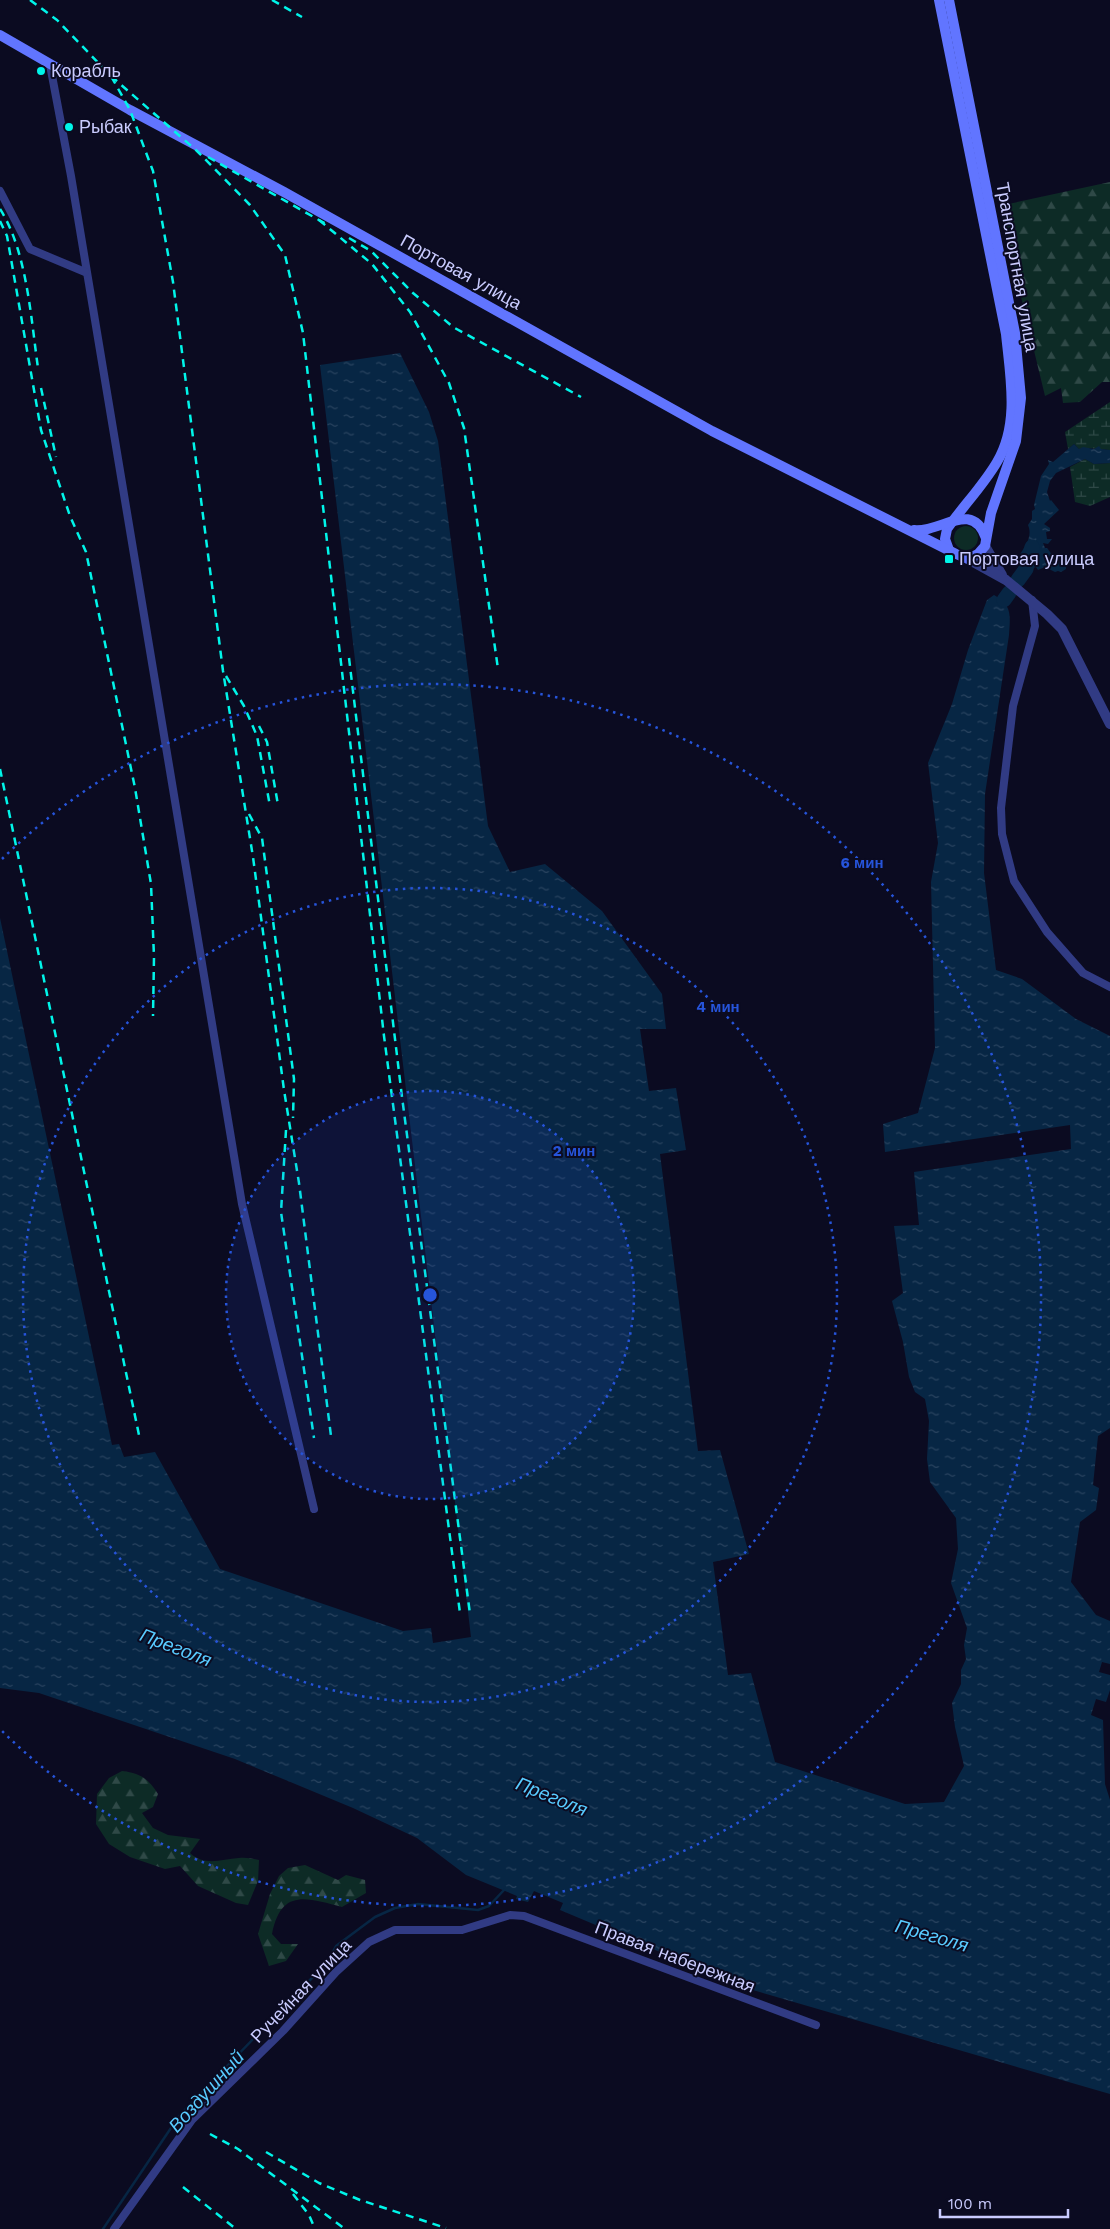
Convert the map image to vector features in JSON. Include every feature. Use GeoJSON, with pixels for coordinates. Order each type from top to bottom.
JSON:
{"type":"FeatureCollection","features":[{"type":"Feature","properties":{"kind":"main road","name":"Транспортная улица"},"geometry":{"type":"LineString","coordinates":[[939,0],[1006,334],[1011,387],[1011,418],[999,460],[947,529],[945,535],[950,550]]}},
{"type":"Feature","properties":{"kind":"main road","name":"Транспортная улица"},"geometry":{"type":"LineString","coordinates":[[949,0],[1015,333],[1021,398],[1016,441],[991,513],[985,542]]}},
{"type":"Feature","properties":{"kind":"main road","name":"Портовая улица"},"geometry":{"type":"LineString","coordinates":[[0,35],[50,65],[284,192],[712,431],[950,550]]}},
{"type":"Feature","properties":{"kind":"main road"},"geometry":{"type":"LineString","coordinates":[[910,530],[935,528],[954,520],[973,520],[981,526],[985,542],[978,554],[968,558],[950,550]]}},
{"type":"Feature","properties":{"kind":"street"},"geometry":{"type":"LineString","coordinates":[[50,65],[71,176],[85,272],[242,1204],[314,1509]]}},
{"type":"Feature","properties":{"kind":"street"},"geometry":{"type":"LineString","coordinates":[[0,191],[30,249],[85,272]]}},
{"type":"Feature","properties":{"kind":"street"},"geometry":{"type":"LineString","coordinates":[[985,542],[995,566],[1006,580]]}},
{"type":"Feature","properties":{"kind":"street"},"geometry":{"type":"LineString","coordinates":[[968,558],[1006,580],[1032,600],[1062,629],[1110,724]]}},
{"type":"Feature","properties":{"kind":"street"},"geometry":{"type":"LineString","coordinates":[[1032,600],[1035,626],[1014,706],[1001,808],[1002,834],[1014,881],[1046,932],[1083,973],[1110,986]]}},
{"type":"Feature","properties":{"kind":"street","name":"Ручейная улица"},"geometry":{"type":"LineString","coordinates":[[114,2229],[192,2120],[283,2031],[336,1972],[369,1942],[394,1930],[462,1930],[510,1914],[524,1916]]}},
{"type":"Feature","properties":{"kind":"street","name":"Правая набережная"},"geometry":{"type":"LineString","coordinates":[[524,1916],[816,2026]]}},
{"type":"Feature","properties":{"kind":"green space"},"geometry":{"type":"Polygon","coordinates":[[[1110,182],[1110,382],[1102,382],[1080,402],[1063,403],[1061,388],[1045,396],[999,206],[1110,182]]]}},
{"type":"Feature","properties":{"kind":"green space"},"geometry":{"type":"Polygon","coordinates":[[[1110,402],[1110,450],[1079,449],[1074,444],[1068,449],[1065,432],[1110,402]]]}},
{"type":"Feature","properties":{"kind":"green space"},"geometry":{"type":"Polygon","coordinates":[[[1085,459],[1094,464],[1110,463],[1110,497],[1090,506],[1075,502],[1070,467],[1085,459]]]}},
{"type":"Feature","properties":{"kind":"green space"},"geometry":{"type":"Polygon","coordinates":[[[966,526],[975,529],[978,538],[975,547],[966,550],[957,547],[954,538],[957,529],[966,526]]]}},
{"type":"Feature","properties":{"kind":"green space"},"geometry":{"type":"Polygon","coordinates":[[[122,1771],[134,1773],[143,1778],[151,1784],[158,1794],[153,1807],[142,1813],[153,1828],[168,1835],[200,1839],[190,1853],[196,1857],[208,1861],[242,1858],[259,1860],[258,1881],[248,1905],[236,1903],[198,1886],[180,1866],[165,1869],[130,1857],[109,1844],[96,1824],[97,1794],[109,1778],[122,1771]]]}},
{"type":"Feature","properties":{"kind":"green space"},"geometry":{"type":"Polygon","coordinates":[[[305,1865],[338,1880],[346,1875],[365,1880],[366,1893],[342,1907],[307,1899],[289,1903],[282,1909],[276,1919],[272,1934],[281,1944],[298,1944],[286,1961],[269,1966],[258,1934],[270,1894],[279,1876],[288,1868],[305,1865]]]}},
{"type":"Feature","properties":{"kind":"water","name":"Преголя"},"geometry":{"type":"Polygon","coordinates":[[[400,353],[429,412],[438,441],[488,826],[510,872],[545,864],[602,911],[662,994],[666,1029],[640,1029],[649,1091],[676,1088],[686,1150],[660,1154],[698,1451],[720,1450],[749,1554],[713,1562],[728,1675],[751,1673],[775,1762],[905,1804],[944,1802],[964,1766],[955,1727],[952,1703],[961,1684],[961,1670],[966,1659],[964,1645],[967,1628],[951,1583],[958,1549],[956,1518],[930,1482],[927,1459],[929,1421],[925,1399],[915,1392],[909,1377],[903,1342],[892,1301],[903,1293],[894,1226],[919,1225],[914,1172],[1071,1149],[1070,1125],[885,1152],[883,1124],[918,1113],[935,1048],[931,882],[938,843],[928,763],[952,704],[968,650],[987,600],[994,595],[1007,607],[1010,617],[1009,635],[985,794],[984,873],[996,970],[1022,979],[1076,1019],[1110,1036],[1110,1428],[1098,1436],[1093,1485],[1099,1488],[1096,1510],[1080,1522],[1071,1582],[1096,1615],[1110,1621],[1110,1664],[1102,1662],[1099,1672],[1110,1675],[1110,1690],[1106,1702],[1096,1699],[1091,1715],[1103,1720],[1105,1784],[1110,1800],[1110,2094],[746,1988],[560,1910],[563,1903],[534,1891],[528,1902],[516,1899],[517,1896],[466,1875],[417,1838],[353,1808],[235,1759],[39,1693],[0,1688],[0,918],[112,1445],[119,1444],[124,1457],[155,1452],[220,1569],[403,1631],[431,1628],[433,1643],[471,1637],[320,365],[400,353]]]}},
{"type":"Feature","properties":{"kind":"water"},"geometry":{"type":"Polygon","coordinates":[[[1074,444],[1079,449],[1083,447],[1094,449],[1099,446],[1101,449],[1110,450],[1110,463],[1094,464],[1085,459],[1056,473],[1050,481],[1047,492],[1050,501],[1059,510],[1044,524],[1050,528],[1050,531],[1046,532],[1047,539],[1052,539],[1048,544],[1043,543],[1053,556],[1060,555],[1057,559],[1064,565],[1066,564],[1066,569],[1061,572],[1055,572],[1045,567],[1038,570],[1036,567],[1030,569],[1019,556],[1030,534],[1028,525],[1032,519],[1032,511],[1035,509],[1034,505],[1041,476],[1049,464],[1048,460],[1053,462],[1074,444]]]}},
{"type":"Feature","properties":{"kind":"waterway"},"geometry":{"type":"LineString","coordinates":[[1018,580],[1026,569],[1032,547]]}},
{"type":"Feature","properties":{"kind":"waterway"},"geometry":{"type":"LineString","coordinates":[[1004,600],[1009,593]]}},
{"type":"Feature","properties":{"kind":"waterway","name":"Воздушный"},"geometry":{"type":"LineString","coordinates":[[290,2000],[327,1963],[336,1946],[375,1917],[395,1908],[418,1904],[478,1910],[489,1906],[504,1890]]}},
{"type":"Feature","properties":{"kind":"waterway","name":"Воздушный"},"geometry":{"type":"LineString","coordinates":[[103,2229],[179,2116],[283,2008]]}},
{"type":"Feature","properties":{"kind":"railway"},"geometry":{"type":"LineString","coordinates":[[30,0],[57,20],[111,76],[130,110],[153,171],[173,282],[223,671],[253,857],[284,1090],[299,1183],[331,1436]]}},
{"type":"Feature","properties":{"kind":"railway"},"geometry":{"type":"LineString","coordinates":[[272,0],[302,17]]}},
{"type":"Feature","properties":{"kind":"railway"},"geometry":{"type":"LineString","coordinates":[[111,76],[197,151],[250,205],[285,255],[303,333],[384,1036],[460,1613]]}},
{"type":"Feature","properties":{"kind":"railway"},"geometry":{"type":"LineString","coordinates":[[208,157],[326,224]]}},
{"type":"Feature","properties":{"kind":"railway"},"geometry":{"type":"LineString","coordinates":[[0,209],[9,226],[22,265],[27,286],[38,368]]}},
{"type":"Feature","properties":{"kind":"railway"},"geometry":{"type":"LineString","coordinates":[[319,220],[372,264],[410,312],[449,383],[464,428],[498,669]]}},
{"type":"Feature","properties":{"kind":"railway"},"geometry":{"type":"LineString","coordinates":[[0,221],[7,236],[41,430],[70,516],[86,552],[135,788],[151,884],[154,957],[153,1016]]}},
{"type":"Feature","properties":{"kind":"railway"},"geometry":{"type":"LineString","coordinates":[[349,238],[371,251],[413,293],[453,327],[581,397]]}},
{"type":"Feature","properties":{"kind":"railway"},"geometry":{"type":"LineString","coordinates":[[41,388],[56,457]]}},
{"type":"Feature","properties":{"kind":"railway"},"geometry":{"type":"LineString","coordinates":[[349,658],[402,1097],[470,1614]]}},
{"type":"Feature","properties":{"kind":"railway"},"geometry":{"type":"LineString","coordinates":[[226,676],[244,706],[257,736],[270,806]]}},
{"type":"Feature","properties":{"kind":"railway"},"geometry":{"type":"LineString","coordinates":[[259,726],[267,742],[278,805]]}},
{"type":"Feature","properties":{"kind":"railway"},"geometry":{"type":"LineString","coordinates":[[0,769],[139,1435]]}},
{"type":"Feature","properties":{"kind":"railway"},"geometry":{"type":"LineString","coordinates":[[249,814],[262,838],[294,1079],[293,1118]]}},
{"type":"Feature","properties":{"kind":"railway"},"geometry":{"type":"LineString","coordinates":[[286,1130],[281,1212],[314,1438]]}},
{"type":"Feature","properties":{"kind":"railway"},"geometry":{"type":"LineString","coordinates":[[210,2134],[238,2149],[345,2229]]}},
{"type":"Feature","properties":{"kind":"railway"},"geometry":{"type":"LineString","coordinates":[[266,2152],[319,2183],[360,2200],[446,2228]]}},
{"type":"Feature","properties":{"kind":"railway"},"geometry":{"type":"LineString","coordinates":[[183,2187],[236,2229]]}},
{"type":"Feature","properties":{"kind":"railway"},"geometry":{"type":"LineString","coordinates":[[293,2194],[309,2215],[315,2229]]}},
{"type":"Feature","properties":{"kind":"place","name":"Корабль"},"geometry":{"type":"Point","coordinates":[41,71]}},
{"type":"Feature","properties":{"kind":"place","name":"Рыбак"},"geometry":{"type":"Point","coordinates":[69,127]}},
{"type":"Feature","properties":{"kind":"place","name":"Портовая улица"},"geometry":{"type":"Point","coordinates":[949,559]}}]}
